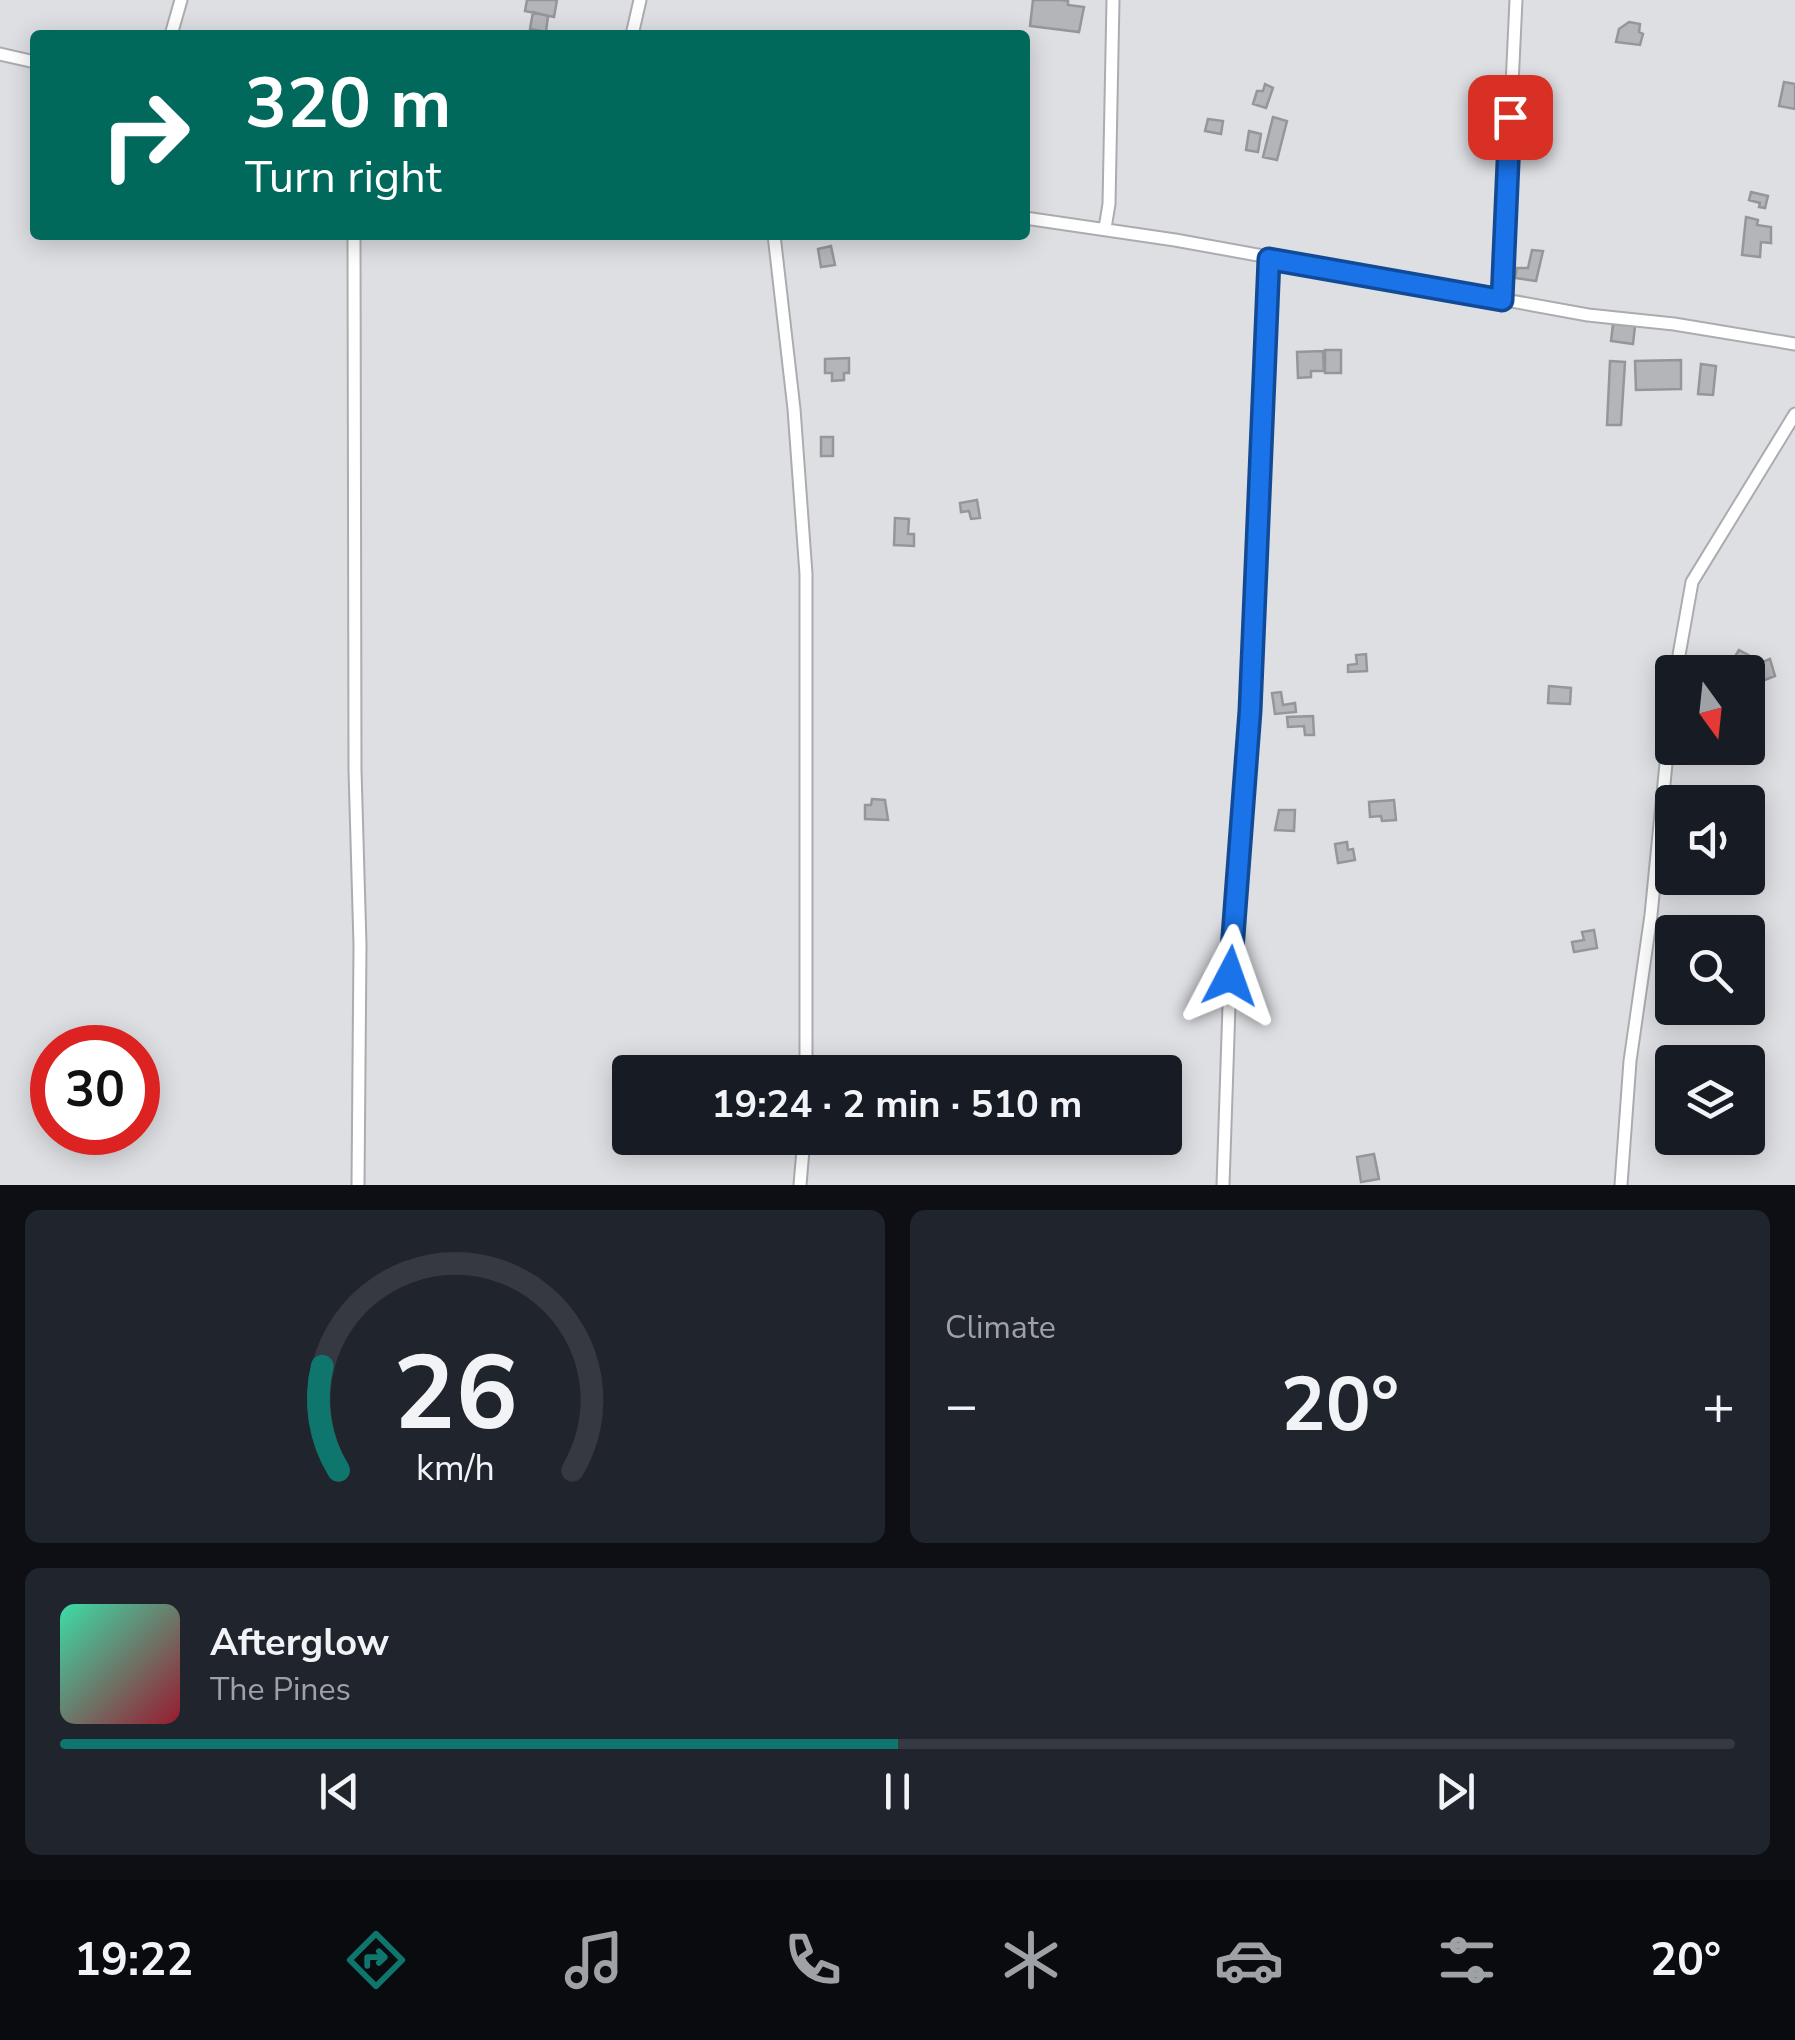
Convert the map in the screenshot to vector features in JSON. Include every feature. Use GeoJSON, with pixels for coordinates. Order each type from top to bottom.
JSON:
{"type":"FeatureCollection","features":[{"type":"Feature","properties":{"kind":"street"},"geometry":{"type":"LineString","coordinates":[[172,30],[180,0]]}},
{"type":"Feature","properties":{"kind":"street"},"geometry":{"type":"LineString","coordinates":[[633,30],[640,0]]}},
{"type":"Feature","properties":{"kind":"street"},"geometry":{"type":"LineString","coordinates":[[1106,228],[1113,0]]}},
{"type":"Feature","properties":{"kind":"street"},"geometry":{"type":"LineString","coordinates":[[1502,300],[1516,0]]}},
{"type":"Feature","properties":{"kind":"street"},"geometry":{"type":"LineString","coordinates":[[0,54],[30,61]]}},
{"type":"Feature","properties":{"kind":"street"},"geometry":{"type":"LineString","coordinates":[[1030,219],[1106,228],[1588,315],[1674,324],[1795,344]]}},
{"type":"Feature","properties":{"kind":"street"},"geometry":{"type":"LineString","coordinates":[[354,240],[355,770],[360,944],[358,1185]]}},
{"type":"Feature","properties":{"kind":"street"},"geometry":{"type":"LineString","coordinates":[[775,240],[798,455],[807,606],[806,1055]]}},
{"type":"Feature","properties":{"kind":"street"},"geometry":{"type":"LineString","coordinates":[[1222,1185],[1230,976],[1249,727],[1269,259]]}},
{"type":"Feature","properties":{"kind":"street"},"geometry":{"type":"LineString","coordinates":[[1679,655],[1692,582],[1795,414]]}},
{"type":"Feature","properties":{"kind":"street"},"geometry":{"type":"LineString","coordinates":[[1621,1185],[1630,1061],[1651,915],[1666,765]]}},
{"type":"Feature","properties":{"kind":"street"},"geometry":{"type":"LineString","coordinates":[[800,1185],[803,1155]]}},
{"type":"Feature","properties":{"kind":"building"},"geometry":{"type":"Polygon","coordinates":[[[527,0],[557,0],[554,17],[525,11],[527,0]]]}},
{"type":"Feature","properties":{"kind":"building"},"geometry":{"type":"Polygon","coordinates":[[[1033,0],[1061,0],[1084,7],[1079,32],[1030,26],[1033,0]]]}},
{"type":"Feature","properties":{"kind":"building"},"geometry":{"type":"Polygon","coordinates":[[[533,12],[548,16],[546,30],[530,29],[533,12]]]}},
{"type":"Feature","properties":{"kind":"building"},"geometry":{"type":"Polygon","coordinates":[[[1629,22],[1640,24],[1640,45],[1616,42],[1619,29],[1629,22]]]}},
{"type":"Feature","properties":{"kind":"building"},"geometry":{"type":"Polygon","coordinates":[[[1784,82],[1795,84],[1795,109],[1779,106],[1784,82]]]}},
{"type":"Feature","properties":{"kind":"building"},"geometry":{"type":"Polygon","coordinates":[[[1265,84],[1273,88],[1266,108],[1253,104],[1257,91],[1263,91],[1265,84]]]}},
{"type":"Feature","properties":{"kind":"building"},"geometry":{"type":"Polygon","coordinates":[[[1273,117],[1287,121],[1277,160],[1263,157],[1273,117]]]}},
{"type":"Feature","properties":{"kind":"building"},"geometry":{"type":"Polygon","coordinates":[[[1208,119],[1223,121],[1221,134],[1205,131],[1208,119]]]}},
{"type":"Feature","properties":{"kind":"building"},"geometry":{"type":"Polygon","coordinates":[[[1249,131],[1261,134],[1258,152],[1246,150],[1249,131]]]}},
{"type":"Feature","properties":{"kind":"building"},"geometry":{"type":"Polygon","coordinates":[[[1751,192],[1768,196],[1765,208],[1749,200],[1751,192]]]}},
{"type":"Feature","properties":{"kind":"building"},"geometry":{"type":"Polygon","coordinates":[[[1746,217],[1758,220],[1757,225],[1771,227],[1771,243],[1761,242],[1760,257],[1742,255],[1746,217]]]}},
{"type":"Feature","properties":{"kind":"building"},"geometry":{"type":"Polygon","coordinates":[[[831,246],[835,265],[821,267],[818,249],[831,246]]]}},
{"type":"Feature","properties":{"kind":"building"},"geometry":{"type":"Polygon","coordinates":[[[1532,250],[1543,251],[1536,281],[1515,278],[1517,268],[1528,268],[1532,250]]]}},
{"type":"Feature","properties":{"kind":"building"},"geometry":{"type":"Polygon","coordinates":[[[1613,324],[1635,326],[1633,344],[1611,341],[1613,324]]]}},
{"type":"Feature","properties":{"kind":"building"},"geometry":{"type":"Polygon","coordinates":[[[1325,350],[1341,350],[1341,373],[1325,373],[1325,350]]]}},
{"type":"Feature","properties":{"kind":"building"},"geometry":{"type":"Polygon","coordinates":[[[1323,351],[1324,371],[1311,371],[1311,377],[1298,378],[1297,352],[1323,351]]]}},
{"type":"Feature","properties":{"kind":"building"},"geometry":{"type":"Polygon","coordinates":[[[849,358],[849,373],[844,373],[844,380],[832,381],[832,373],[825,373],[825,359],[849,358]]]}},
{"type":"Feature","properties":{"kind":"building"},"geometry":{"type":"Polygon","coordinates":[[[1681,360],[1681,389],[1636,390],[1635,361],[1681,360]]]}},
{"type":"Feature","properties":{"kind":"building"},"geometry":{"type":"Polygon","coordinates":[[[1610,361],[1625,362],[1621,425],[1607,425],[1610,361]]]}},
{"type":"Feature","properties":{"kind":"building"},"geometry":{"type":"Polygon","coordinates":[[[1701,364],[1716,366],[1713,395],[1698,394],[1701,364]]]}},
{"type":"Feature","properties":{"kind":"building"},"geometry":{"type":"Polygon","coordinates":[[[821,437],[833,437],[833,456],[821,456],[821,437]]]}},
{"type":"Feature","properties":{"kind":"building"},"geometry":{"type":"Polygon","coordinates":[[[977,500],[980,518],[971,519],[969,511],[961,512],[960,503],[977,500]]]}},
{"type":"Feature","properties":{"kind":"building"},"geometry":{"type":"Polygon","coordinates":[[[895,518],[909,519],[908,534],[914,534],[914,546],[894,545],[895,518]]]}},
{"type":"Feature","properties":{"kind":"building"},"geometry":{"type":"Polygon","coordinates":[[[1366,654],[1367,671],[1348,672],[1348,665],[1357,664],[1356,655],[1366,654]]]}},
{"type":"Feature","properties":{"kind":"building"},"geometry":{"type":"Polygon","coordinates":[[[1770,659],[1775,676],[1765,680],[1765,661],[1770,659]]]}},
{"type":"Feature","properties":{"kind":"building"},"geometry":{"type":"Polygon","coordinates":[[[1549,686],[1571,688],[1570,704],[1548,703],[1549,686]]]}},
{"type":"Feature","properties":{"kind":"building"},"geometry":{"type":"Polygon","coordinates":[[[1281,692],[1283,705],[1295,703],[1296,712],[1275,714],[1272,693],[1281,692]]]}},
{"type":"Feature","properties":{"kind":"building"},"geometry":{"type":"Polygon","coordinates":[[[1313,716],[1314,735],[1305,735],[1304,726],[1288,727],[1287,717],[1313,716]]]}},
{"type":"Feature","properties":{"kind":"building"},"geometry":{"type":"Polygon","coordinates":[[[872,799],[885,800],[888,820],[865,819],[865,805],[871,805],[872,799]]]}},
{"type":"Feature","properties":{"kind":"building"},"geometry":{"type":"Polygon","coordinates":[[[1394,800],[1396,820],[1370,817],[1369,802],[1394,800]]]}},
{"type":"Feature","properties":{"kind":"building"},"geometry":{"type":"Polygon","coordinates":[[[1279,810],[1295,810],[1294,831],[1275,830],[1279,810]]]}},
{"type":"Feature","properties":{"kind":"building"},"geometry":{"type":"Polygon","coordinates":[[[1347,842],[1355,860],[1338,863],[1335,844],[1347,842]]]}},
{"type":"Feature","properties":{"kind":"building"},"geometry":{"type":"Polygon","coordinates":[[[1594,930],[1597,948],[1574,952],[1572,942],[1584,940],[1582,932],[1594,930]]]}},
{"type":"Feature","properties":{"kind":"building"},"geometry":{"type":"Polygon","coordinates":[[[1374,1154],[1379,1179],[1361,1182],[1357,1157],[1374,1154]]]}},
{"type":"Feature","properties":{"kind":"route"},"geometry":{"type":"LineString","coordinates":[[1230,976],[1250,711],[1269,259],[1502,300],[1510,117]]}}]}
